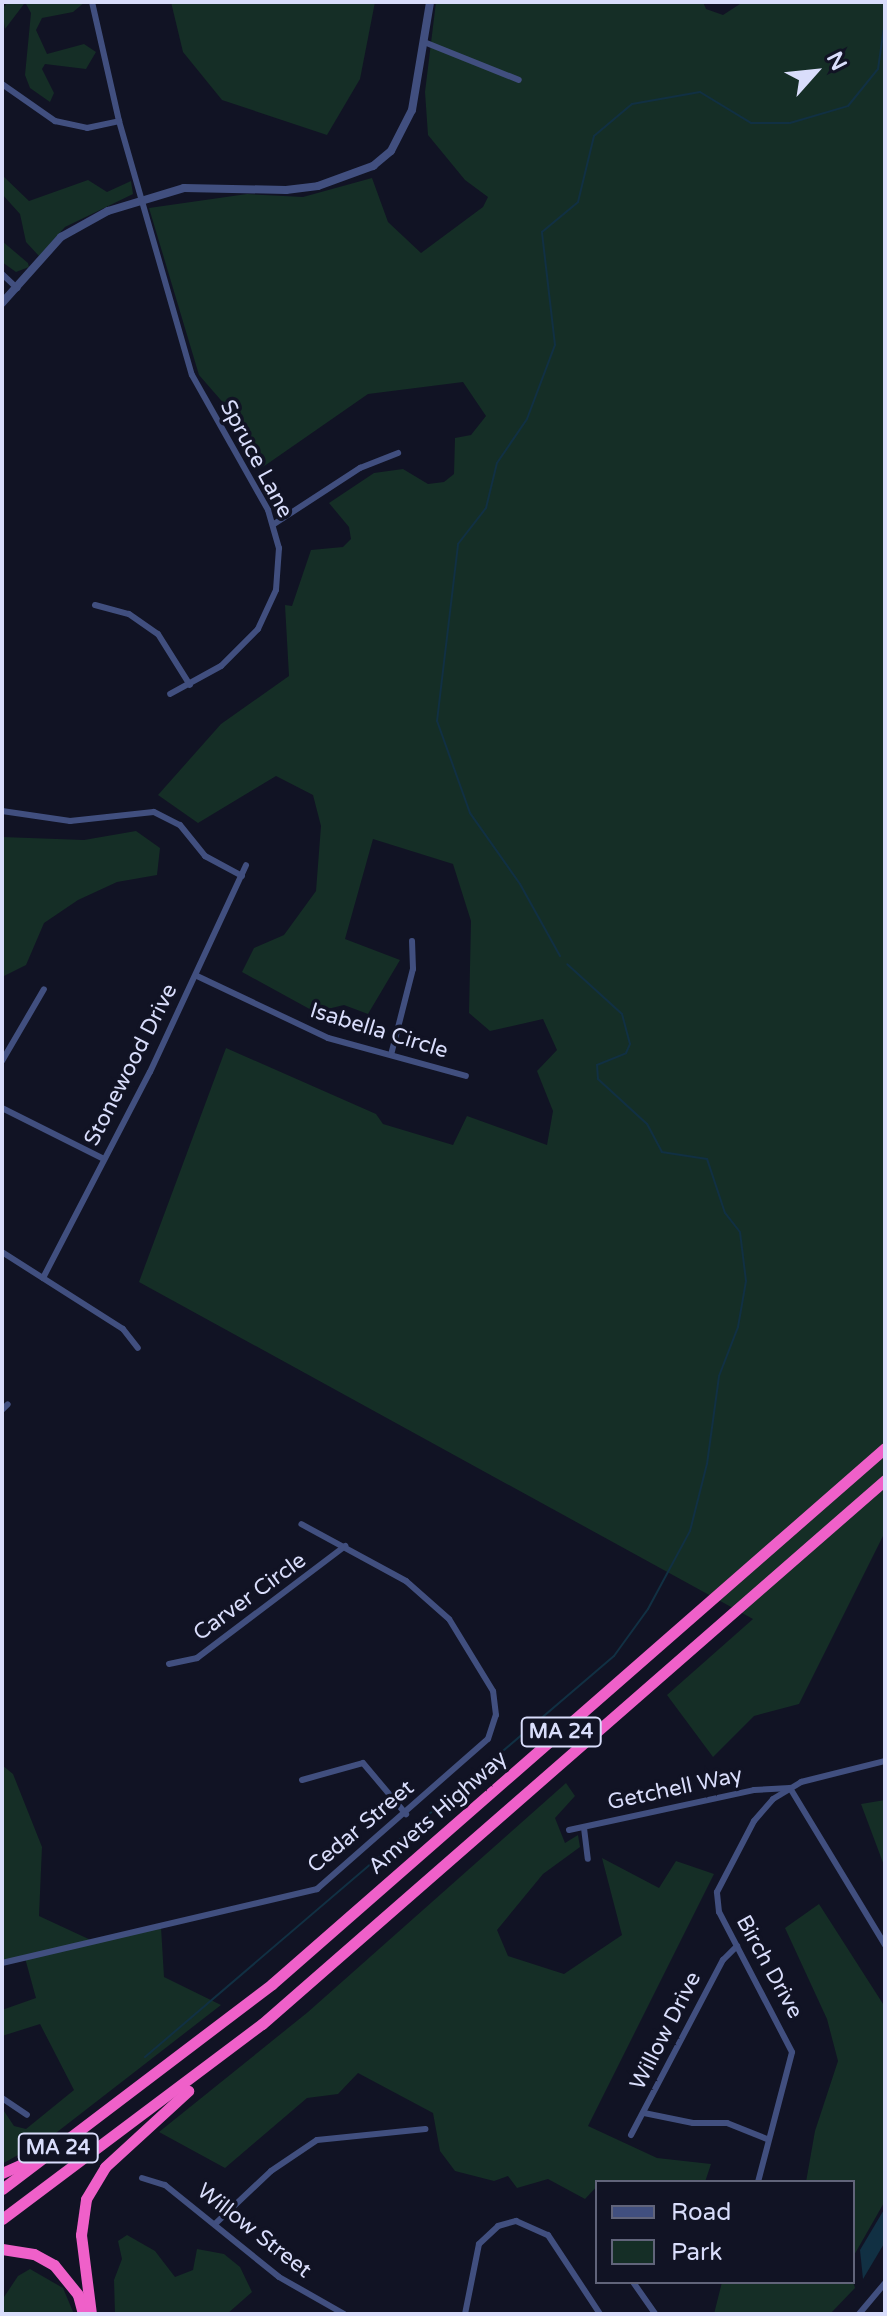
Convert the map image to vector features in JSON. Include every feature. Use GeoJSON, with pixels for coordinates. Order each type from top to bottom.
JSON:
{"type":"FeatureCollection","features":[{"type":"Feature","properties":{"kind":"highway","name":"Amvets Highway"},"geometry":{"type":"LineString","coordinates":[[2,2189],[115,2108],[282,1976],[885,1448]]}},
{"type":"Feature","properties":{"kind":"highway","name":"Amvets Highway"},"geometry":{"type":"LineString","coordinates":[[2,2219],[262,2024],[885,1480]]}},
{"type":"Feature","properties":{"kind":"highway"},"geometry":{"type":"LineString","coordinates":[[91,2314],[81,2235],[92,2185],[113,2160],[262,2024]]}},
{"type":"Feature","properties":{"kind":"highway"},"geometry":{"type":"LineString","coordinates":[[2,2173],[115,2108]]}},
{"type":"Feature","properties":{"kind":"highway"},"geometry":{"type":"LineString","coordinates":[[2,2249],[34,2254],[54,2265],[78,2295],[83,2314]]}},
{"type":"Feature","properties":{"kind":"street","name":"Spruce Lane"},"geometry":{"type":"LineString","coordinates":[[92,2],[119,121],[192,375],[274,524],[280,570],[268,612],[242,650],[190,685],[170,694]]}},
{"type":"Feature","properties":{"kind":"street"},"geometry":{"type":"LineString","coordinates":[[2,303],[61,237],[142,200],[203,186],[283,190],[318,186],[373,166],[391,151],[412,110],[430,2]]}},
{"type":"Feature","properties":{"kind":"street"},"geometry":{"type":"LineString","coordinates":[[424,42],[519,80]]}},
{"type":"Feature","properties":{"kind":"street"},"geometry":{"type":"LineString","coordinates":[[2,84],[55,121],[87,128],[119,121]]}},
{"type":"Feature","properties":{"kind":"street"},"geometry":{"type":"LineString","coordinates":[[2,274],[17,288]]}},
{"type":"Feature","properties":{"kind":"street"},"geometry":{"type":"LineString","coordinates":[[274,524],[360,468],[398,453]]}},
{"type":"Feature","properties":{"kind":"street"},"geometry":{"type":"LineString","coordinates":[[95,605],[129,614],[158,634],[190,685]]}},
{"type":"Feature","properties":{"kind":"street"},"geometry":{"type":"LineString","coordinates":[[2,811],[70,821],[146,810],[180,825],[205,856],[242,876]]}},
{"type":"Feature","properties":{"kind":"street","name":"Stonewood Drive"},"geometry":{"type":"LineString","coordinates":[[43,1278],[197,976],[246,865]]}},
{"type":"Feature","properties":{"kind":"street"},"geometry":{"type":"LineString","coordinates":[[391,1055],[413,969],[412,941]]}},
{"type":"Feature","properties":{"kind":"street","name":"Isabella Circle"},"geometry":{"type":"LineString","coordinates":[[197,976],[302,1028],[466,1076]]}},
{"type":"Feature","properties":{"kind":"street"},"geometry":{"type":"LineString","coordinates":[[2,1061],[44,989]]}},
{"type":"Feature","properties":{"kind":"street"},"geometry":{"type":"LineString","coordinates":[[2,1108],[104,1159]]}},
{"type":"Feature","properties":{"kind":"street"},"geometry":{"type":"LineString","coordinates":[[2,1253],[123,1329],[138,1348]]}},
{"type":"Feature","properties":{"kind":"street"},"geometry":{"type":"LineString","coordinates":[[2,1410],[8,1404]]}},
{"type":"Feature","properties":{"kind":"street"},"geometry":{"type":"LineString","coordinates":[[301,1524],[345,1546]]}},
{"type":"Feature","properties":{"kind":"street","name":"Carver Circle"},"geometry":{"type":"LineString","coordinates":[[169,1664],[197,1658],[345,1546]]}},
{"type":"Feature","properties":{"kind":"street","name":"Cedar Street"},"geometry":{"type":"LineString","coordinates":[[2,1963],[317,1889],[406,1814],[490,1736],[496,1715],[493,1691],[464,1636],[418,1589],[345,1546]]}},
{"type":"Feature","properties":{"kind":"street"},"geometry":{"type":"LineString","coordinates":[[885,1761],[790,1788],[885,1945]]}},
{"type":"Feature","properties":{"kind":"street"},"geometry":{"type":"LineString","coordinates":[[302,1780],[363,1763],[406,1814]]}},
{"type":"Feature","properties":{"kind":"street","name":"Getchell Way"},"geometry":{"type":"LineString","coordinates":[[569,1830],[746,1791],[790,1788]]}},
{"type":"Feature","properties":{"kind":"street","name":"Birch Drive"},"geometry":{"type":"LineString","coordinates":[[758,2180],[792,2052],[717,1908],[717,1892],[758,1816],[790,1788]]}},
{"type":"Feature","properties":{"kind":"street"},"geometry":{"type":"LineString","coordinates":[[584,1828],[588,1859]]}},
{"type":"Feature","properties":{"kind":"street","name":"Willow Drive"},"geometry":{"type":"LineString","coordinates":[[631,2135],[723,1960],[737,1946]]}},
{"type":"Feature","properties":{"kind":"street"},"geometry":{"type":"LineString","coordinates":[[2,2098],[27,2115]]}},
{"type":"Feature","properties":{"kind":"street"},"geometry":{"type":"LineString","coordinates":[[644,2113],[693,2123],[731,2124],[767,2139]]}},
{"type":"Feature","properties":{"kind":"street"},"geometry":{"type":"LineString","coordinates":[[215,2224],[271,2171],[317,2140],[425,2129]]}},
{"type":"Feature","properties":{"kind":"street","name":"Willow Street"},"geometry":{"type":"LineString","coordinates":[[142,2178],[165,2185],[291,2285],[344,2314]]}},
{"type":"Feature","properties":{"kind":"street"},"geometry":{"type":"LineString","coordinates":[[465,2314],[479,2244],[498,2226],[516,2221],[548,2235],[600,2314]]}},
{"type":"Feature","properties":{"kind":"street"},"geometry":{"type":"LineString","coordinates":[[859,2314],[885,2283]]}},
{"type":"Feature","properties":{"kind":"street"},"geometry":{"type":"LineString","coordinates":[[634,2284],[655,2314]]}},
{"type":"Feature","properties":{"kind":"green space"},"geometry":{"type":"Polygon","coordinates":[[[8,2],[24,4],[5,29],[2,9],[8,2]]]}},
{"type":"Feature","properties":{"kind":"green space"},"geometry":{"type":"Polygon","coordinates":[[[25,2],[85,2],[73,12],[42,18],[36,30],[47,54],[84,44],[96,52],[86,69],[45,64],[42,69],[54,93],[50,102],[30,88],[25,75],[31,13],[25,2]]]}},
{"type":"Feature","properties":{"kind":"green space"},"geometry":{"type":"Polygon","coordinates":[[[171,2],[375,2],[360,79],[327,135],[222,100],[183,52],[171,2]]]}},
{"type":"Feature","properties":{"kind":"green space"},"geometry":{"type":"Polygon","coordinates":[[[436,2],[703,2],[706,9],[723,15],[743,2],[885,2],[885,1532],[799,1704],[754,1716],[713,1757],[667,1695],[753,1619],[139,1282],[226,1048],[376,1114],[383,1124],[453,1145],[467,1116],[547,1145],[553,1111],[537,1071],[557,1050],[543,1019],[490,1031],[469,1013],[471,921],[453,864],[373,839],[345,939],[400,960],[368,1014],[344,1005],[315,1012],[242,972],[254,948],[284,935],[316,891],[321,826],[313,795],[276,776],[198,823],[158,795],[221,724],[289,676],[285,605],[292,606],[311,550],[343,547],[351,539],[349,527],[329,503],[374,473],[403,469],[428,484],[444,482],[454,474],[455,438],[471,435],[486,416],[463,382],[368,394],[260,469],[226,406],[199,375],[149,208],[247,194],[303,197],[372,178],[388,222],[421,253],[483,207],[488,197],[465,180],[428,135],[425,92],[436,2]]]}},
{"type":"Feature","properties":{"kind":"green space"},"geometry":{"type":"Polygon","coordinates":[[[2,175],[29,201],[88,180],[107,192],[131,181],[133,194],[65,227],[39,256],[26,242],[20,214],[2,194],[2,175]]]}},
{"type":"Feature","properties":{"kind":"green space"},"geometry":{"type":"Polygon","coordinates":[[[2,241],[29,267],[16,272],[2,262],[2,241]]]}},
{"type":"Feature","properties":{"kind":"green space"},"geometry":{"type":"Polygon","coordinates":[[[136,831],[160,848],[157,875],[117,882],[78,900],[44,923],[26,965],[2,977],[2,837],[84,840],[136,831]]]}},
{"type":"Feature","properties":{"kind":"green space"},"geometry":{"type":"Polygon","coordinates":[[[2,1765],[13,1774],[42,1847],[39,1916],[95,1942],[161,1927],[164,1977],[221,2005],[52,2136],[2,2164],[2,2108],[14,2126],[26,2129],[74,2090],[40,2024],[2,2036],[2,2010],[36,1998],[25,1958],[2,1963],[2,1765]]]}},
{"type":"Feature","properties":{"kind":"green space"},"geometry":{"type":"Polygon","coordinates":[[[566,1783],[575,1796],[555,1818],[565,1843],[578,1835],[580,1847],[543,1874],[497,1930],[508,1956],[564,1974],[622,1935],[602,1858],[659,1888],[676,1861],[714,1874],[588,2126],[657,2158],[711,2164],[706,2180],[595,2180],[595,2188],[585,2199],[548,2179],[517,2188],[508,2176],[494,2181],[455,2171],[440,2151],[433,2113],[358,2073],[338,2094],[307,2098],[225,2168],[159,2132],[308,2012],[566,1783]]]}},
{"type":"Feature","properties":{"kind":"green space"},"geometry":{"type":"Polygon","coordinates":[[[885,1800],[885,1868],[861,1804],[885,1800]]]}},
{"type":"Feature","properties":{"kind":"green space"},"geometry":{"type":"Polygon","coordinates":[[[819,1904],[885,2007],[885,2201],[855,2254],[855,2180],[806,2180],[815,2131],[838,2061],[827,2019],[785,1928],[819,1904]]]}},
{"type":"Feature","properties":{"kind":"green space"},"geometry":{"type":"Polygon","coordinates":[[[127,2235],[155,2251],[175,2277],[193,2270],[197,2249],[224,2254],[240,2267],[252,2292],[227,2314],[115,2314],[114,2280],[122,2259],[118,2241],[127,2235]]]}},
{"type":"Feature","properties":{"kind":"green space"},"geometry":{"type":"Polygon","coordinates":[[[30,2269],[63,2288],[74,2314],[2,2314],[2,2300],[18,2276],[30,2269]]]}},
{"type":"Feature","properties":{"kind":"green space"},"geometry":{"type":"Polygon","coordinates":[[[722,2284],[854,2284],[855,2288],[830,2314],[714,2314],[722,2284]]]}},
{"type":"Feature","properties":{"kind":"water"},"geometry":{"type":"Polygon","coordinates":[[[885,2208],[885,2242],[863,2279],[860,2250],[885,2208]]]}},
{"type":"Feature","properties":{"kind":"waterway"},"geometry":{"type":"LineString","coordinates":[[560,956],[520,884],[470,813],[437,721],[458,544],[486,508],[497,463],[527,419],[555,345],[542,232],[578,202],[594,136],[632,104],[700,92],[751,123],[790,123],[848,106],[878,69],[885,21]]}},
{"type":"Feature","properties":{"kind":"waterway"},"geometry":{"type":"LineString","coordinates":[[145,2057],[614,1656],[648,1609],[690,1531],[707,1464],[719,1376],[738,1327],[746,1281],[740,1232],[725,1213],[707,1159],[662,1152],[647,1124],[598,1079],[597,1065],[626,1053],[630,1044],[622,1014],[567,964]]}}]}
